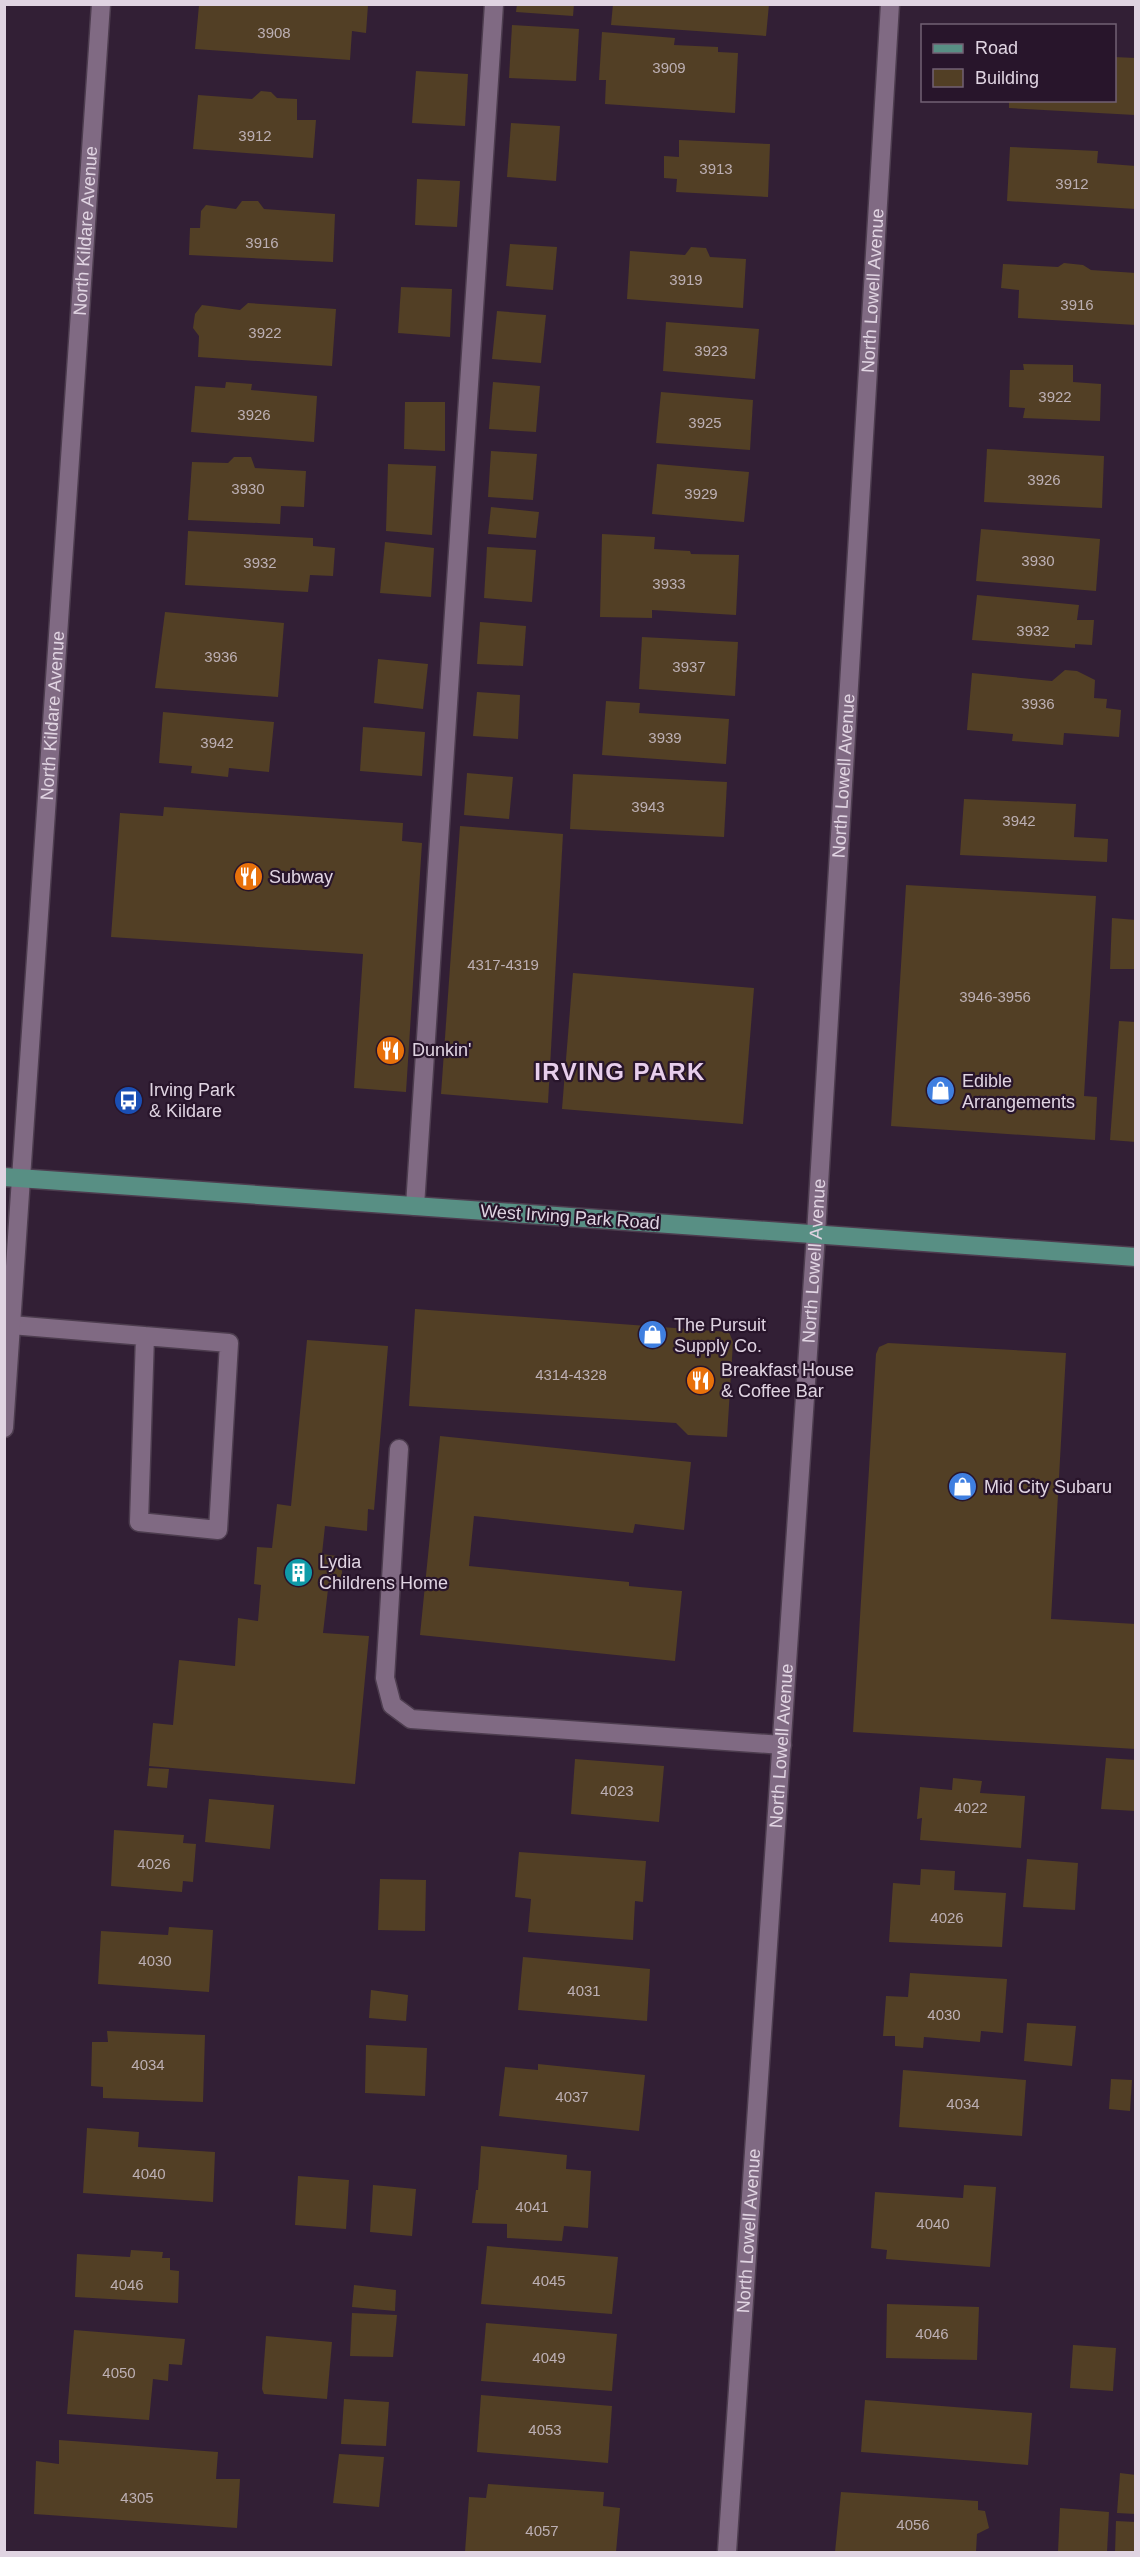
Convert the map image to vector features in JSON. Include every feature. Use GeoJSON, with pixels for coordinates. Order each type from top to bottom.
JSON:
{"type":"FeatureCollection","features":[{"type":"Feature","properties":{"kind":"main road","name":"West Irving Park Road"},"geometry":{"type":"LineString","coordinates":[[12,1177],[1136,1257]]}},
{"type":"Feature","properties":{"kind":"street","name":"North Kildare Avenue"},"geometry":{"type":"LineString","coordinates":[[4,1428],[11,1325],[12,1177],[101,4]]}},
{"type":"Feature","properties":{"kind":"street"},"geometry":{"type":"LineString","coordinates":[[415,1206],[494,4]]}},
{"type":"Feature","properties":{"kind":"street","name":"North Lowell Avenue"},"geometry":{"type":"LineString","coordinates":[[727,2553],[816,1234],[890,4]]}},
{"type":"Feature","properties":{"kind":"street"},"geometry":{"type":"LineString","coordinates":[[11,1325],[145,1336],[230,1343],[218,1530],[139,1522],[145,1336]]}},
{"type":"Feature","properties":{"kind":"street"},"geometry":{"type":"LineString","coordinates":[[399,1449],[385,1678],[392,1705],[411,1719],[782,1745]]}},
{"type":"Feature","properties":{"kind":"building"},"geometry":{"type":"Polygon","coordinates":[[[517,4],[574,4],[573,16],[516,12],[517,4]]]}},
{"type":"Feature","properties":{"kind":"building"},"geometry":{"type":"Polygon","coordinates":[[[613,4],[769,4],[766,36],[611,25],[613,4]]]}},
{"type":"Feature","properties":{"kind":"building"},"geometry":{"type":"Polygon","coordinates":[[[199,5],[368,5],[366,33],[352,31],[350,60],[195,49],[199,5]]]}},
{"type":"Feature","properties":{"kind":"building"},"geometry":{"type":"Polygon","coordinates":[[[512,25],[579,29],[576,81],[509,78],[512,25]]]}},
{"type":"Feature","properties":{"kind":"building"},"geometry":{"type":"Polygon","coordinates":[[[602,32],[675,38],[674,45],[718,47],[718,52],[738,53],[735,113],[605,104],[606,80],[599,80],[602,32]]]}},
{"type":"Feature","properties":{"kind":"building"},"geometry":{"type":"Polygon","coordinates":[[[1116,57],[1136,58],[1135,115],[1009,108],[1009,102],[1116,102],[1116,57]]]}},
{"type":"Feature","properties":{"kind":"building"},"geometry":{"type":"Polygon","coordinates":[[[416,71],[468,74],[465,126],[412,123],[416,71]]]}},
{"type":"Feature","properties":{"kind":"building"},"geometry":{"type":"Polygon","coordinates":[[[261,91],[271,92],[277,98],[297,99],[297,120],[316,120],[313,158],[193,149],[198,95],[252,99],[261,91]]]}},
{"type":"Feature","properties":{"kind":"building"},"geometry":{"type":"Polygon","coordinates":[[[511,123],[560,126],[556,181],[507,177],[511,123]]]}},
{"type":"Feature","properties":{"kind":"building"},"geometry":{"type":"Polygon","coordinates":[[[679,140],[770,144],[768,197],[676,192],[677,179],[664,178],[664,156],[679,157],[679,140]]]}},
{"type":"Feature","properties":{"kind":"building"},"geometry":{"type":"Polygon","coordinates":[[[1010,147],[1098,151],[1097,163],[1136,166],[1136,209],[1007,201],[1010,147]]]}},
{"type":"Feature","properties":{"kind":"building"},"geometry":{"type":"Polygon","coordinates":[[[417,179],[460,181],[457,227],[415,225],[417,179]]]}},
{"type":"Feature","properties":{"kind":"building"},"geometry":{"type":"Polygon","coordinates":[[[242,201],[258,201],[264,209],[335,214],[333,262],[189,255],[190,228],[200,228],[201,211],[206,205],[236,209],[242,201]]]}},
{"type":"Feature","properties":{"kind":"building"},"geometry":{"type":"Polygon","coordinates":[[[510,244],[557,247],[553,290],[506,286],[510,244]]]}},
{"type":"Feature","properties":{"kind":"building"},"geometry":{"type":"Polygon","coordinates":[[[691,247],[706,248],[710,257],[746,259],[743,308],[627,299],[630,251],[685,255],[691,247]]]}},
{"type":"Feature","properties":{"kind":"building"},"geometry":{"type":"Polygon","coordinates":[[[1064,263],[1083,265],[1091,270],[1136,273],[1136,325],[1018,318],[1019,290],[1001,288],[1003,264],[1058,267],[1064,263]]]}},
{"type":"Feature","properties":{"kind":"building"},"geometry":{"type":"Polygon","coordinates":[[[401,287],[452,289],[450,337],[398,333],[401,287]]]}},
{"type":"Feature","properties":{"kind":"building"},"geometry":{"type":"Polygon","coordinates":[[[248,303],[336,309],[332,366],[198,357],[199,336],[193,328],[195,314],[202,305],[240,310],[248,303]]]}},
{"type":"Feature","properties":{"kind":"building"},"geometry":{"type":"Polygon","coordinates":[[[497,311],[546,315],[541,363],[492,359],[497,311]]]}},
{"type":"Feature","properties":{"kind":"building"},"geometry":{"type":"Polygon","coordinates":[[[666,322],[759,329],[755,379],[663,371],[666,322]]]}},
{"type":"Feature","properties":{"kind":"building"},"geometry":{"type":"Polygon","coordinates":[[[1023,364],[1073,365],[1073,382],[1101,384],[1100,421],[1023,418],[1025,408],[1009,407],[1010,370],[1024,370],[1023,364]]]}},
{"type":"Feature","properties":{"kind":"building"},"geometry":{"type":"Polygon","coordinates":[[[226,382],[252,384],[251,390],[317,396],[314,442],[191,432],[195,386],[225,388],[226,382]]]}},
{"type":"Feature","properties":{"kind":"building"},"geometry":{"type":"Polygon","coordinates":[[[493,382],[540,386],[536,432],[489,429],[493,382]]]}},
{"type":"Feature","properties":{"kind":"building"},"geometry":{"type":"Polygon","coordinates":[[[661,392],[753,400],[750,450],[656,443],[661,392]]]}},
{"type":"Feature","properties":{"kind":"building"},"geometry":{"type":"Polygon","coordinates":[[[405,402],[445,402],[445,451],[404,449],[405,402]]]}},
{"type":"Feature","properties":{"kind":"building"},"geometry":{"type":"Polygon","coordinates":[[[987,449],[1104,456],[1102,508],[984,502],[987,449]]]}},
{"type":"Feature","properties":{"kind":"building"},"geometry":{"type":"Polygon","coordinates":[[[491,451],[537,454],[533,500],[488,497],[491,451]]]}},
{"type":"Feature","properties":{"kind":"building"},"geometry":{"type":"Polygon","coordinates":[[[234,457],[251,457],[255,468],[306,471],[304,507],[281,506],[280,524],[188,520],[192,462],[228,463],[234,457]]]}},
{"type":"Feature","properties":{"kind":"building"},"geometry":{"type":"Polygon","coordinates":[[[388,464],[436,466],[432,535],[386,531],[388,464]]]}},
{"type":"Feature","properties":{"kind":"building"},"geometry":{"type":"Polygon","coordinates":[[[657,464],[749,472],[744,522],[652,514],[657,464]]]}},
{"type":"Feature","properties":{"kind":"building"},"geometry":{"type":"Polygon","coordinates":[[[491,507],[539,512],[536,538],[488,534],[491,507]]]}},
{"type":"Feature","properties":{"kind":"building"},"geometry":{"type":"Polygon","coordinates":[[[981,529],[1100,539],[1096,591],[976,581],[981,529]]]}},
{"type":"Feature","properties":{"kind":"building"},"geometry":{"type":"Polygon","coordinates":[[[188,531],[313,538],[313,546],[335,548],[333,576],[310,575],[308,592],[185,585],[188,531]]]}},
{"type":"Feature","properties":{"kind":"building"},"geometry":{"type":"Polygon","coordinates":[[[602,534],[655,537],[654,549],[690,551],[691,554],[739,555],[736,615],[652,610],[652,618],[600,617],[602,534]]]}},
{"type":"Feature","properties":{"kind":"building"},"geometry":{"type":"Polygon","coordinates":[[[385,542],[434,548],[431,597],[380,593],[385,542]]]}},
{"type":"Feature","properties":{"kind":"building"},"geometry":{"type":"Polygon","coordinates":[[[487,547],[536,550],[532,602],[484,598],[487,547]]]}},
{"type":"Feature","properties":{"kind":"building"},"geometry":{"type":"Polygon","coordinates":[[[977,595],[1079,605],[1077,620],[1094,620],[1092,645],[1075,644],[1075,648],[972,640],[977,595]]]}},
{"type":"Feature","properties":{"kind":"building"},"geometry":{"type":"Polygon","coordinates":[[[165,612],[284,623],[278,697],[155,688],[165,612]]]}},
{"type":"Feature","properties":{"kind":"building"},"geometry":{"type":"Polygon","coordinates":[[[480,622],[526,626],[523,666],[477,664],[480,622]]]}},
{"type":"Feature","properties":{"kind":"building"},"geometry":{"type":"Polygon","coordinates":[[[642,637],[738,642],[735,696],[639,689],[642,637]]]}},
{"type":"Feature","properties":{"kind":"building"},"geometry":{"type":"Polygon","coordinates":[[[378,659],[428,664],[423,709],[374,703],[378,659]]]}},
{"type":"Feature","properties":{"kind":"building"},"geometry":{"type":"Polygon","coordinates":[[[1065,670],[1077,671],[1095,680],[1094,698],[1107,699],[1106,708],[1121,710],[1119,737],[1064,733],[1063,745],[1012,741],[1013,734],[967,730],[972,673],[1052,681],[1065,670]]]}},
{"type":"Feature","properties":{"kind":"building"},"geometry":{"type":"Polygon","coordinates":[[[477,692],[520,695],[518,739],[473,736],[477,692]]]}},
{"type":"Feature","properties":{"kind":"building"},"geometry":{"type":"Polygon","coordinates":[[[606,701],[640,703],[639,713],[729,719],[726,764],[602,755],[606,701]]]}},
{"type":"Feature","properties":{"kind":"building"},"geometry":{"type":"Polygon","coordinates":[[[163,712],[274,722],[269,772],[229,768],[228,777],[191,773],[192,766],[159,763],[163,712]]]}},
{"type":"Feature","properties":{"kind":"building"},"geometry":{"type":"Polygon","coordinates":[[[363,727],[425,732],[422,776],[360,771],[363,727]]]}},
{"type":"Feature","properties":{"kind":"building"},"geometry":{"type":"Polygon","coordinates":[[[467,773],[513,777],[509,819],[464,815],[467,773]]]}},
{"type":"Feature","properties":{"kind":"building"},"geometry":{"type":"Polygon","coordinates":[[[573,774],[727,782],[724,837],[570,829],[573,774]]]}},
{"type":"Feature","properties":{"kind":"building"},"geometry":{"type":"Polygon","coordinates":[[[964,799],[1076,804],[1074,837],[1108,839],[1107,862],[960,855],[964,799]]]}},
{"type":"Feature","properties":{"kind":"building"},"geometry":{"type":"Polygon","coordinates":[[[164,807],[403,823],[402,841],[422,843],[406,1092],[354,1088],[363,954],[111,937],[120,813],[163,816],[164,807]]]}},
{"type":"Feature","properties":{"kind":"building"},"geometry":{"type":"Polygon","coordinates":[[[460,826],[563,834],[548,1103],[441,1094],[460,826]]]}},
{"type":"Feature","properties":{"kind":"building"},"geometry":{"type":"Polygon","coordinates":[[[906,885],[1096,896],[1084,1096],[1097,1097],[1095,1140],[891,1126],[906,885]]]}},
{"type":"Feature","properties":{"kind":"building"},"geometry":{"type":"Polygon","coordinates":[[[1112,918],[1136,920],[1136,969],[1110,969],[1112,918]]]}},
{"type":"Feature","properties":{"kind":"building"},"geometry":{"type":"Polygon","coordinates":[[[573,973],[754,988],[743,1124],[562,1109],[573,973]]]}},
{"type":"Feature","properties":{"kind":"building"},"geometry":{"type":"Polygon","coordinates":[[[1119,1021],[1136,1022],[1136,1142],[1110,1140],[1119,1021]]]}},
{"type":"Feature","properties":{"kind":"building"},"geometry":{"type":"Polygon","coordinates":[[[415,1309],[729,1332],[733,1342],[727,1437],[688,1435],[676,1423],[409,1406],[415,1309]]]}},
{"type":"Feature","properties":{"kind":"building","name":"Lydia Childrens Home"},"geometry":{"type":"Polygon","coordinates":[[[307,1340],[388,1346],[374,1510],[368,1509],[367,1531],[325,1526],[322,1554],[337,1556],[337,1559],[343,1562],[341,1582],[334,1587],[334,1590],[328,1589],[323,1633],[369,1636],[355,1784],[149,1766],[153,1723],[173,1725],[179,1660],[235,1666],[238,1618],[258,1621],[261,1585],[254,1584],[257,1547],[272,1548],[277,1504],[291,1506],[307,1340]]]}},
{"type":"Feature","properties":{"kind":"building","name":"Mid City Subaru"},"geometry":{"type":"Polygon","coordinates":[[[888,1343],[1066,1353],[1051,1619],[1136,1624],[1136,1749],[853,1732],[876,1354],[879,1347],[888,1343]]]}},
{"type":"Feature","properties":{"kind":"building"},"geometry":{"type":"Polygon","coordinates":[[[440,1436],[691,1462],[684,1530],[635,1524],[633,1533],[474,1516],[469,1566],[629,1582],[629,1586],[682,1591],[675,1661],[420,1635],[440,1436]]]}},
{"type":"Feature","properties":{"kind":"building"},"geometry":{"type":"Polygon","coordinates":[[[1106,1758],[1136,1760],[1136,1811],[1101,1809],[1106,1758]]]}},
{"type":"Feature","properties":{"kind":"building"},"geometry":{"type":"Polygon","coordinates":[[[575,1759],[664,1766],[659,1822],[571,1814],[575,1759]]]}},
{"type":"Feature","properties":{"kind":"building"},"geometry":{"type":"Polygon","coordinates":[[[149,1768],[169,1769],[167,1788],[147,1786],[149,1768]]]}},
{"type":"Feature","properties":{"kind":"building"},"geometry":{"type":"Polygon","coordinates":[[[953,1778],[982,1781],[980,1793],[1025,1796],[1021,1848],[920,1840],[922,1818],[917,1819],[920,1787],[952,1790],[953,1778]]]}},
{"type":"Feature","properties":{"kind":"building"},"geometry":{"type":"Polygon","coordinates":[[[209,1799],[274,1805],[270,1849],[205,1842],[209,1799]]]}},
{"type":"Feature","properties":{"kind":"building"},"geometry":{"type":"Polygon","coordinates":[[[114,1830],[184,1835],[183,1843],[196,1844],[193,1882],[183,1881],[182,1892],[111,1886],[114,1830]]]}},
{"type":"Feature","properties":{"kind":"building"},"geometry":{"type":"Polygon","coordinates":[[[519,1852],[646,1861],[643,1902],[635,1901],[633,1940],[528,1932],[531,1899],[515,1897],[519,1852]]]}},
{"type":"Feature","properties":{"kind":"building"},"geometry":{"type":"Polygon","coordinates":[[[1027,1859],[1078,1863],[1075,1910],[1023,1907],[1027,1859]]]}},
{"type":"Feature","properties":{"kind":"building"},"geometry":{"type":"Polygon","coordinates":[[[921,1869],[955,1871],[954,1890],[1006,1893],[1002,1947],[889,1942],[893,1883],[920,1885],[921,1869]]]}},
{"type":"Feature","properties":{"kind":"building"},"geometry":{"type":"Polygon","coordinates":[[[380,1879],[426,1880],[425,1931],[378,1930],[380,1879]]]}},
{"type":"Feature","properties":{"kind":"building"},"geometry":{"type":"Polygon","coordinates":[[[169,1927],[213,1930],[209,1992],[98,1984],[101,1931],[168,1935],[169,1927]]]}},
{"type":"Feature","properties":{"kind":"building"},"geometry":{"type":"Polygon","coordinates":[[[523,1957],[650,1969],[647,2021],[518,2010],[523,1957]]]}},
{"type":"Feature","properties":{"kind":"building"},"geometry":{"type":"Polygon","coordinates":[[[910,1973],[1007,1979],[1003,2033],[981,2031],[980,2042],[924,2037],[923,2048],[895,2046],[895,2036],[883,2036],[886,1996],[908,1997],[910,1973]]]}},
{"type":"Feature","properties":{"kind":"building"},"geometry":{"type":"Polygon","coordinates":[[[371,1990],[408,1995],[406,2021],[369,2018],[371,1990]]]}},
{"type":"Feature","properties":{"kind":"building"},"geometry":{"type":"Polygon","coordinates":[[[1027,2023],[1076,2026],[1072,2066],[1024,2061],[1027,2023]]]}},
{"type":"Feature","properties":{"kind":"building"},"geometry":{"type":"Polygon","coordinates":[[[107,2031],[205,2035],[203,2102],[103,2098],[103,2087],[91,2086],[92,2042],[108,2042],[107,2031]]]}},
{"type":"Feature","properties":{"kind":"building"},"geometry":{"type":"Polygon","coordinates":[[[366,2045],[427,2048],[425,2096],[365,2093],[366,2045]]]}},
{"type":"Feature","properties":{"kind":"building"},"geometry":{"type":"Polygon","coordinates":[[[538,2064],[645,2075],[639,2131],[499,2116],[505,2067],[538,2070],[538,2064]]]}},
{"type":"Feature","properties":{"kind":"building"},"geometry":{"type":"Polygon","coordinates":[[[903,2070],[1026,2080],[1022,2136],[899,2127],[903,2070]]]}},
{"type":"Feature","properties":{"kind":"building"},"geometry":{"type":"Polygon","coordinates":[[[1111,2079],[1132,2080],[1130,2111],[1109,2109],[1111,2079]]]}},
{"type":"Feature","properties":{"kind":"building"},"geometry":{"type":"Polygon","coordinates":[[[87,2128],[139,2132],[138,2147],[215,2152],[213,2202],[83,2193],[87,2128]]]}},
{"type":"Feature","properties":{"kind":"building"},"geometry":{"type":"Polygon","coordinates":[[[481,2146],[567,2155],[566,2169],[591,2171],[588,2228],[564,2226],[562,2241],[507,2238],[507,2224],[472,2223],[476,2190],[478,2190],[481,2146]]]}},
{"type":"Feature","properties":{"kind":"building"},"geometry":{"type":"Polygon","coordinates":[[[298,2176],[349,2180],[346,2229],[295,2225],[298,2176]]]}},
{"type":"Feature","properties":{"kind":"building"},"geometry":{"type":"Polygon","coordinates":[[[373,2185],[416,2189],[412,2236],[370,2232],[373,2185]]]}},
{"type":"Feature","properties":{"kind":"building"},"geometry":{"type":"Polygon","coordinates":[[[964,2185],[996,2187],[990,2267],[886,2259],[887,2250],[871,2248],[875,2192],[963,2198],[964,2185]]]}},
{"type":"Feature","properties":{"kind":"building"},"geometry":{"type":"Polygon","coordinates":[[[487,2246],[618,2257],[612,2314],[481,2304],[487,2246]]]}},
{"type":"Feature","properties":{"kind":"building"},"geometry":{"type":"Polygon","coordinates":[[[131,2250],[163,2252],[162,2258],[170,2258],[170,2270],[179,2271],[178,2303],[75,2297],[77,2254],[130,2257],[131,2250]]]}},
{"type":"Feature","properties":{"kind":"building"},"geometry":{"type":"Polygon","coordinates":[[[354,2285],[396,2290],[395,2311],[352,2307],[354,2285]]]}},
{"type":"Feature","properties":{"kind":"building"},"geometry":{"type":"Polygon","coordinates":[[[887,2304],[979,2307],[977,2360],[886,2358],[887,2304]]]}},
{"type":"Feature","properties":{"kind":"building"},"geometry":{"type":"Polygon","coordinates":[[[352,2313],[397,2315],[393,2357],[350,2356],[352,2313]]]}},
{"type":"Feature","properties":{"kind":"building"},"geometry":{"type":"Polygon","coordinates":[[[486,2323],[617,2334],[612,2391],[481,2381],[486,2323]]]}},
{"type":"Feature","properties":{"kind":"building"},"geometry":{"type":"Polygon","coordinates":[[[74,2330],[185,2339],[182,2365],[169,2364],[168,2381],[153,2379],[149,2420],[67,2414],[74,2330]]]}},
{"type":"Feature","properties":{"kind":"building"},"geometry":{"type":"Polygon","coordinates":[[[266,2336],[332,2342],[327,2399],[264,2394],[262,2389],[266,2336]]]}},
{"type":"Feature","properties":{"kind":"building"},"geometry":{"type":"Polygon","coordinates":[[[1073,2345],[1116,2348],[1113,2391],[1070,2388],[1073,2345]]]}},
{"type":"Feature","properties":{"kind":"building"},"geometry":{"type":"Polygon","coordinates":[[[481,2395],[612,2406],[608,2463],[477,2452],[481,2395]]]}},
{"type":"Feature","properties":{"kind":"building"},"geometry":{"type":"Polygon","coordinates":[[[344,2399],[389,2402],[386,2446],[341,2444],[344,2399]]]}},
{"type":"Feature","properties":{"kind":"building"},"geometry":{"type":"Polygon","coordinates":[[[865,2400],[1032,2413],[1028,2465],[861,2452],[865,2400]]]}},
{"type":"Feature","properties":{"kind":"building"},"geometry":{"type":"Polygon","coordinates":[[[59,2440],[218,2452],[216,2479],[240,2479],[237,2528],[34,2514],[36,2461],[59,2464],[59,2440]]]}},
{"type":"Feature","properties":{"kind":"building"},"geometry":{"type":"Polygon","coordinates":[[[339,2454],[384,2457],[379,2507],[333,2503],[339,2454]]]}},
{"type":"Feature","properties":{"kind":"building"},"geometry":{"type":"Polygon","coordinates":[[[1120,2473],[1136,2475],[1136,2514],[1117,2513],[1120,2473]]]}},
{"type":"Feature","properties":{"kind":"building"},"geometry":{"type":"Polygon","coordinates":[[[488,2484],[604,2492],[603,2506],[620,2508],[616,2552],[465,2552],[469,2497],[486,2498],[488,2484]]]}},
{"type":"Feature","properties":{"kind":"building"},"geometry":{"type":"Polygon","coordinates":[[[841,2492],[978,2501],[978,2510],[985,2511],[989,2528],[977,2534],[976,2552],[835,2552],[841,2492]]]}},
{"type":"Feature","properties":{"kind":"building"},"geometry":{"type":"Polygon","coordinates":[[[1060,2508],[1109,2512],[1107,2552],[1058,2552],[1060,2508]]]}},
{"type":"Feature","properties":{"kind":"building"},"geometry":{"type":"Polygon","coordinates":[[[1116,2521],[1136,2522],[1136,2552],[1115,2552],[1116,2521]]]}},
{"type":"Feature","properties":{"kind":"place","name":"Subway"},"geometry":{"type":"Point","coordinates":[248,877]}},
{"type":"Feature","properties":{"kind":"place","name":"Dunkin'"},"geometry":{"type":"Point","coordinates":[391,1050]}},
{"type":"Feature","properties":{"kind":"place","name":"Edible Arrangements"},"geometry":{"type":"Point","coordinates":[941,1091]}},
{"type":"Feature","properties":{"kind":"place","name":"Irving Park & Kildare"},"geometry":{"type":"Point","coordinates":[128,1100]}},
{"type":"Feature","properties":{"kind":"place","name":"The Pursuit Supply Co."},"geometry":{"type":"Point","coordinates":[653,1335]}},
{"type":"Feature","properties":{"kind":"place","name":"Breakfast House & Coffee Bar"},"geometry":{"type":"Point","coordinates":[700,1380]}},
{"type":"Feature","properties":{"kind":"place","name":"Mid City Subaru"},"geometry":{"type":"Point","coordinates":[963,1487]}},
{"type":"Feature","properties":{"kind":"place","name":"Lydia Childrens Home"},"geometry":{"type":"Point","coordinates":[298,1572]}},
{"type":"Feature","properties":{"kind":"district","name":"IRVING PARK"},"geometry":{"type":"Point","coordinates":[620,1071]}}]}
